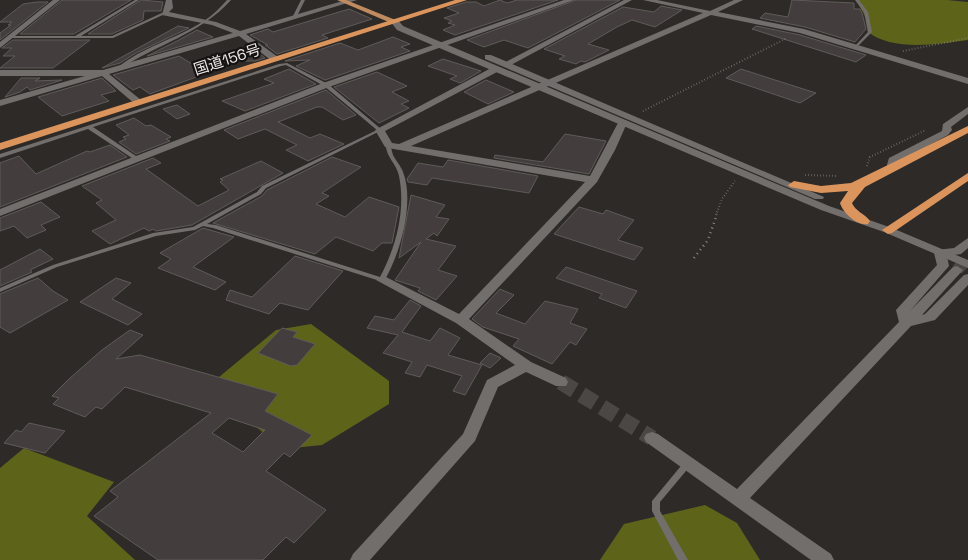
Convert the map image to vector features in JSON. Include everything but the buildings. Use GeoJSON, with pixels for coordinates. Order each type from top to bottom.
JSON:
{"type":"FeatureCollection","features":[{"type":"Feature","properties":{"kind":"highway","name":"国道156号"},"geometry":{"type":"LineString","coordinates":[[0,147],[462,0]]}},
{"type":"Feature","properties":{"kind":"highway"},"geometry":{"type":"LineString","coordinates":[[864,220],[848,209],[846,203],[849,196],[864,183],[964,130]]}},
{"type":"Feature","properties":{"kind":"highway"},"geometry":{"type":"LineString","coordinates":[[888,230],[968,176]]}},
{"type":"Feature","properties":{"kind":"highway"},"geometry":{"type":"LineString","coordinates":[[794,185],[817,190],[838,191],[864,183]]}},
{"type":"Feature","properties":{"kind":"main road"},"geometry":{"type":"LineString","coordinates":[[343,1],[394,21]]}},
{"type":"Feature","properties":{"kind":"street"},"geometry":{"type":"LineString","coordinates":[[0,46],[57,0]]}},
{"type":"Feature","properties":{"kind":"street"},"geometry":{"type":"LineString","coordinates":[[169,0],[169,8],[165,14],[206,21],[240,33],[255,41],[275,59]]}},
{"type":"Feature","properties":{"kind":"street"},"geometry":{"type":"LineString","coordinates":[[0,103],[294,18],[343,1],[354,0]]}},
{"type":"Feature","properties":{"kind":"street"},"geometry":{"type":"LineString","coordinates":[[0,213],[326,85],[571,0]]}},
{"type":"Feature","properties":{"kind":"street"},"geometry":{"type":"LineString","coordinates":[[506,64],[628,0]]}},
{"type":"Feature","properties":{"kind":"street"},"geometry":{"type":"LineString","coordinates":[[646,0],[801,31],[968,81]]}},
{"type":"Feature","properties":{"kind":"street"},"geometry":{"type":"LineString","coordinates":[[400,147],[740,0]]}},
{"type":"Feature","properties":{"kind":"street"},"geometry":{"type":"LineString","coordinates":[[394,21],[409,24],[794,185],[864,220],[940,253],[964,271],[906,323],[738,499]]}},
{"type":"Feature","properties":{"kind":"street"},"geometry":{"type":"LineString","coordinates":[[394,21],[400,28],[622,124],[825,208],[864,220]]}},
{"type":"Feature","properties":{"kind":"street"},"geometry":{"type":"LineString","coordinates":[[0,37],[12,37]]}},
{"type":"Feature","properties":{"kind":"street"},"geometry":{"type":"LineString","coordinates":[[496,69],[380,130],[388,145],[593,180]]}},
{"type":"Feature","properties":{"kind":"street"},"geometry":{"type":"LineString","coordinates":[[0,73],[103,73],[138,102]]}},
{"type":"Feature","properties":{"kind":"street"},"geometry":{"type":"LineString","coordinates":[[891,168],[893,160],[945,133],[947,130],[946,126],[968,110]]}},
{"type":"Feature","properties":{"kind":"street"},"geometry":{"type":"LineString","coordinates":[[461,320],[593,180],[622,124]]}},
{"type":"Feature","properties":{"kind":"street"},"geometry":{"type":"LineString","coordinates":[[940,253],[957,251],[968,242]]}},
{"type":"Feature","properties":{"kind":"street"},"geometry":{"type":"LineString","coordinates":[[906,323],[903,310],[942,266],[943,259],[940,253]]}},
{"type":"Feature","properties":{"kind":"street"},"geometry":{"type":"LineString","coordinates":[[382,280],[461,320],[526,366],[561,382]]}},
{"type":"Feature","properties":{"kind":"street"},"geometry":{"type":"LineString","coordinates":[[359,560],[469,438],[492,384],[526,366]]}},
{"type":"Feature","properties":{"kind":"street"},"geometry":{"type":"LineString","coordinates":[[652,438],[826,560]]}},
{"type":"Feature","properties":{"kind":"lane"},"geometry":{"type":"LineString","coordinates":[[76,37],[137,0]]}},
{"type":"Feature","properties":{"kind":"lane"},"geometry":{"type":"LineString","coordinates":[[119,68],[206,21],[220,11],[228,0]]}},
{"type":"Feature","properties":{"kind":"lane"},"geometry":{"type":"LineString","coordinates":[[294,18],[303,0]]}},
{"type":"Feature","properties":{"kind":"lane"},"geometry":{"type":"LineString","coordinates":[[856,47],[870,32],[866,12],[857,0]]}},
{"type":"Feature","properties":{"kind":"lane"},"geometry":{"type":"LineString","coordinates":[[12,37],[113,37],[165,14]]}},
{"type":"Feature","properties":{"kind":"lane"},"geometry":{"type":"LineString","coordinates":[[0,156],[280,64],[287,64],[326,85],[380,130],[264,187],[259,192],[204,225]]}},
{"type":"Feature","properties":{"kind":"lane"},"geometry":{"type":"LineString","coordinates":[[89,127],[138,159]]}},
{"type":"Feature","properties":{"kind":"lane"},"geometry":{"type":"LineString","coordinates":[[0,290],[55,266],[155,234],[204,225],[214,226],[382,280],[390,266],[401,220],[404,193],[402,174],[388,152],[388,145]]}},
{"type":"Feature","properties":{"kind":"lane"},"geometry":{"type":"LineString","coordinates":[[683,560],[656,510],[656,501],[688,463]]}},
{"type":"Feature","properties":{"kind":"path"},"geometry":{"type":"LineString","coordinates":[[632,117],[801,31]]}},
{"type":"Feature","properties":{"kind":"path"},"geometry":{"type":"LineString","coordinates":[[886,56],[921,46],[968,38]]}},
{"type":"Feature","properties":{"kind":"path"},"geometry":{"type":"LineString","coordinates":[[861,170],[868,166],[870,157],[934,126],[946,126]]}},
{"type":"Feature","properties":{"kind":"path"},"geometry":{"type":"LineString","coordinates":[[801,174],[838,176]]}},
{"type":"Feature","properties":{"kind":"path"},"geometry":{"type":"LineString","coordinates":[[694,258],[708,240],[722,200],[736,180]]}},
{"type":"Feature","properties":{"kind":"green space"},"geometry":{"type":"Polygon","coordinates":[[[856,0],[947,0],[968,2],[968,40],[916,45],[889,42],[877,38],[867,31],[870,25],[856,0]]]}},
{"type":"Feature","properties":{"kind":"green space"},"geometry":{"type":"Polygon","coordinates":[[[311,324],[389,381],[389,404],[322,445],[283,449],[218,395],[219,377],[276,330],[311,324]]]}},
{"type":"Feature","properties":{"kind":"green space"},"geometry":{"type":"Polygon","coordinates":[[[24,448],[114,482],[87,516],[135,560],[0,560],[0,468],[24,448]]]}},
{"type":"Feature","properties":{"kind":"green space"},"geometry":{"type":"Polygon","coordinates":[[[705,505],[737,523],[760,560],[600,560],[624,524],[705,505]]]}},
{"type":"Feature","properties":{"kind":"tunnel"},"geometry":{"type":"LineString","coordinates":[[957,270],[968,258]]}},
{"type":"Feature","properties":{"kind":"tunnel"},"geometry":{"type":"LineString","coordinates":[[561,382],[652,438]]}}]}
